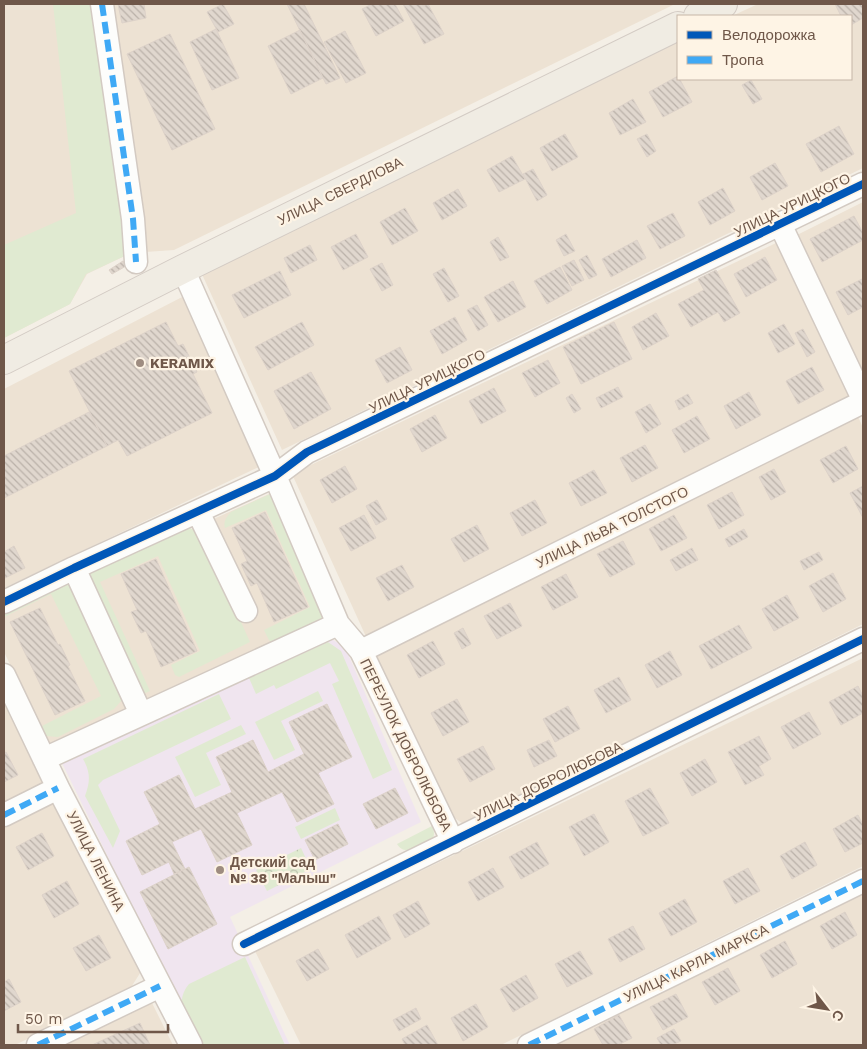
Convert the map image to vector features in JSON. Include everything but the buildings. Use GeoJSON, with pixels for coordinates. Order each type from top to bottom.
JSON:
{"type":"FeatureCollection","features":[{"type":"Feature","properties":{"kind":"main road"},"geometry":{"type":"LineString","coordinates":[[700,15],[723,4]]}},
{"type":"Feature","properties":{"kind":"main road","name":"УЛИЦА СВЕРДЛОВА"},"geometry":{"type":"LineString","coordinates":[[4,360],[183,269],[677,26]]}},
{"type":"Feature","properties":{"kind":"street"},"geometry":{"type":"LineString","coordinates":[[102,4],[133,219],[136,262]]}},
{"type":"Feature","properties":{"kind":"street","name":"УЛИЦА УРИЦКОГО"},"geometry":{"type":"LineString","coordinates":[[4,602],[275,476],[307,452],[863,184]]}},
{"type":"Feature","properties":{"kind":"street"},"geometry":{"type":"LineString","coordinates":[[780,224],[863,401]]}},
{"type":"Feature","properties":{"kind":"street","name":"ПЕРЕУЛОК ДОБРОЛЮБОВА"},"geometry":{"type":"LineString","coordinates":[[183,269],[338,624],[361,651],[453,842]]}},
{"type":"Feature","properties":{"kind":"street","name":"УЛИЦА ЛЬВА ТОЛСТОГО"},"geometry":{"type":"LineString","coordinates":[[361,651],[863,401]]}},
{"type":"Feature","properties":{"kind":"street"},"geometry":{"type":"LineString","coordinates":[[198,512],[246,611]]}},
{"type":"Feature","properties":{"kind":"street"},"geometry":{"type":"LineString","coordinates":[[74,568],[141,714]]}},
{"type":"Feature","properties":{"kind":"street"},"geometry":{"type":"LineString","coordinates":[[44,759],[338,624]]}},
{"type":"Feature","properties":{"kind":"street","name":"УЛИЦА ДОБРОЛЮБОВА"},"geometry":{"type":"LineString","coordinates":[[244,944],[863,639]]}},
{"type":"Feature","properties":{"kind":"street","name":"УЛИЦА ЛЕНИНА"},"geometry":{"type":"LineString","coordinates":[[4,675],[58,788],[191,1045]]}},
{"type":"Feature","properties":{"kind":"street"},"geometry":{"type":"LineString","coordinates":[[4,815],[58,788]]}},
{"type":"Feature","properties":{"kind":"street","name":"УЛИЦА КАРЛА МАРКСА"},"geometry":{"type":"LineString","coordinates":[[529,1045],[863,881]]}},
{"type":"Feature","properties":{"kind":"street"},"geometry":{"type":"LineString","coordinates":[[38,1045],[160,986]]}},
{"type":"Feature","properties":{"kind":"shaded area"},"geometry":{"type":"Polygon","coordinates":[[[4,4],[675,4],[174,250],[131,253],[87,274],[70,304],[4,338],[4,4]]]}},
{"type":"Feature","properties":{"kind":"shaded area"},"geometry":{"type":"Polygon","coordinates":[[[758,4],[863,4],[863,168],[282,450],[201,272],[677,42],[677,80],[852,80],[852,15],[734,15],[758,4]]]}},
{"type":"Feature","properties":{"kind":"shaded area"},"geometry":{"type":"Polygon","coordinates":[[[863,202],[863,376],[797,235],[863,202]]]}},
{"type":"Feature","properties":{"kind":"shaded area"},"geometry":{"type":"Polygon","coordinates":[[[776,243],[855,401],[368,641],[292,474],[776,243]]]}},
{"type":"Feature","properties":{"kind":"shaded area"},"geometry":{"type":"Polygon","coordinates":[[[186,295],[263,465],[4,588],[4,389],[186,295]]]}},
{"type":"Feature","properties":{"kind":"shaded area"},"geometry":{"type":"Polygon","coordinates":[[[857,414],[863,428],[863,624],[463,824],[448,813],[374,652],[857,414]]]}},
{"type":"Feature","properties":{"kind":"shaded area"},"geometry":{"type":"Polygon","coordinates":[[[276,491],[332,624],[53,752],[4,652],[4,613],[276,491]]]}},
{"type":"Feature","properties":{"kind":"shaded area","name":"Детский сад № 38 \"Малыш\""},"geometry":{"type":"Polygon","coordinates":[[[328,637],[345,647],[421,822],[230,917],[290,1045],[200,1045],[62,763],[328,637]]]}},
{"type":"Feature","properties":{"kind":"shaded area"},"geometry":{"type":"Polygon","coordinates":[[[863,658],[863,866],[501,1045],[301,1045],[255,951],[863,658]]]}},
{"type":"Feature","properties":{"kind":"shaded area"},"geometry":{"type":"Polygon","coordinates":[[[4,700],[46,784],[4,805],[4,700]]]}},
{"type":"Feature","properties":{"kind":"shaded area"},"geometry":{"type":"Polygon","coordinates":[[[55,802],[142,970],[130,989],[15,1045],[4,1045],[4,828],[55,802]]]}},
{"type":"Feature","properties":{"kind":"shaded area"},"geometry":{"type":"Polygon","coordinates":[[[863,892],[863,1045],[552,1045],[863,892]]]}},
{"type":"Feature","properties":{"kind":"shaded area"},"geometry":{"type":"Polygon","coordinates":[[[151,1001],[173,1045],[61,1045],[151,1001]]]}},
{"type":"Feature","properties":{"kind":"green space"},"geometry":{"type":"Polygon","coordinates":[[[53,4],[98,4],[131,253],[86,274],[70,304],[4,338],[4,245],[76,213],[53,4]]]}},
{"type":"Feature","properties":{"kind":"green space"},"geometry":{"type":"Polygon","coordinates":[[[270,494],[278,495],[327,617],[273,644],[264,630],[310,607],[266,510],[225,528],[224,524],[231,512],[270,494]]]}},
{"type":"Feature","properties":{"kind":"green space"},"geometry":{"type":"Polygon","coordinates":[[[188,527],[201,534],[250,642],[179,677],[175,675],[171,665],[200,651],[158,556],[100,582],[150,691],[143,694],[87,571],[188,527]]]}},
{"type":"Feature","properties":{"kind":"green space"},"geometry":{"type":"Polygon","coordinates":[[[64,583],[72,586],[122,691],[122,700],[114,709],[58,737],[46,736],[42,726],[101,696],[51,594],[4,617],[4,613],[64,583]]]}},
{"type":"Feature","properties":{"kind":"green space"},"geometry":{"type":"Polygon","coordinates":[[[328,642],[341,651],[392,770],[373,779],[332,684],[339,681],[330,663],[276,689],[274,685],[256,694],[249,678],[328,642]]]}},
{"type":"Feature","properties":{"kind":"green space"},"geometry":{"type":"Polygon","coordinates":[[[318,691],[323,701],[281,721],[295,750],[274,760],[255,722],[318,691]]]}},
{"type":"Feature","properties":{"kind":"green space"},"geometry":{"type":"Polygon","coordinates":[[[219,694],[231,719],[103,780],[98,785],[120,831],[113,848],[85,796],[89,778],[83,759],[219,694]]]}},
{"type":"Feature","properties":{"kind":"green space"},"geometry":{"type":"Polygon","coordinates":[[[241,725],[246,734],[206,753],[221,785],[195,797],[175,757],[241,725]]]}},
{"type":"Feature","properties":{"kind":"green space"},"geometry":{"type":"Polygon","coordinates":[[[335,808],[340,820],[301,839],[295,827],[335,808]]]}},
{"type":"Feature","properties":{"kind":"green space"},"geometry":{"type":"Polygon","coordinates":[[[432,826],[433,837],[423,846],[405,850],[397,844],[432,826]]]}},
{"type":"Feature","properties":{"kind":"green space"},"geometry":{"type":"Polygon","coordinates":[[[301,848],[311,869],[267,891],[256,870],[301,848]]]}},
{"type":"Feature","properties":{"kind":"green space"},"geometry":{"type":"Polygon","coordinates":[[[245,957],[285,1045],[202,1045],[182,1005],[184,991],[189,984],[245,957]]]}},
{"type":"Feature","properties":{"kind":"marked path"},"geometry":{"type":"LineString","coordinates":[[102,4],[133,219],[136,262]]}},
{"type":"Feature","properties":{"kind":"marked path"},"geometry":{"type":"LineString","coordinates":[[4,815],[58,788]]}},
{"type":"Feature","properties":{"kind":"marked path"},"geometry":{"type":"LineString","coordinates":[[529,1045],[863,881]]}},
{"type":"Feature","properties":{"kind":"marked path"},"geometry":{"type":"LineString","coordinates":[[38,1045],[160,986]]}},
{"type":"Feature","properties":{"kind":"cycle path"},"geometry":{"type":"LineString","coordinates":[[4,602],[275,476],[307,452],[863,184]]}},
{"type":"Feature","properties":{"kind":"cycle path"},"geometry":{"type":"LineString","coordinates":[[244,944],[863,639]]}},
{"type":"Feature","properties":{"kind":"place","name":"KERAMIX"},"geometry":{"type":"Point","coordinates":[140,363]}},
{"type":"Feature","properties":{"kind":"place","name":"Детский сад № 38 \"Малыш\""},"geometry":{"type":"Point","coordinates":[220,870]}}]}
